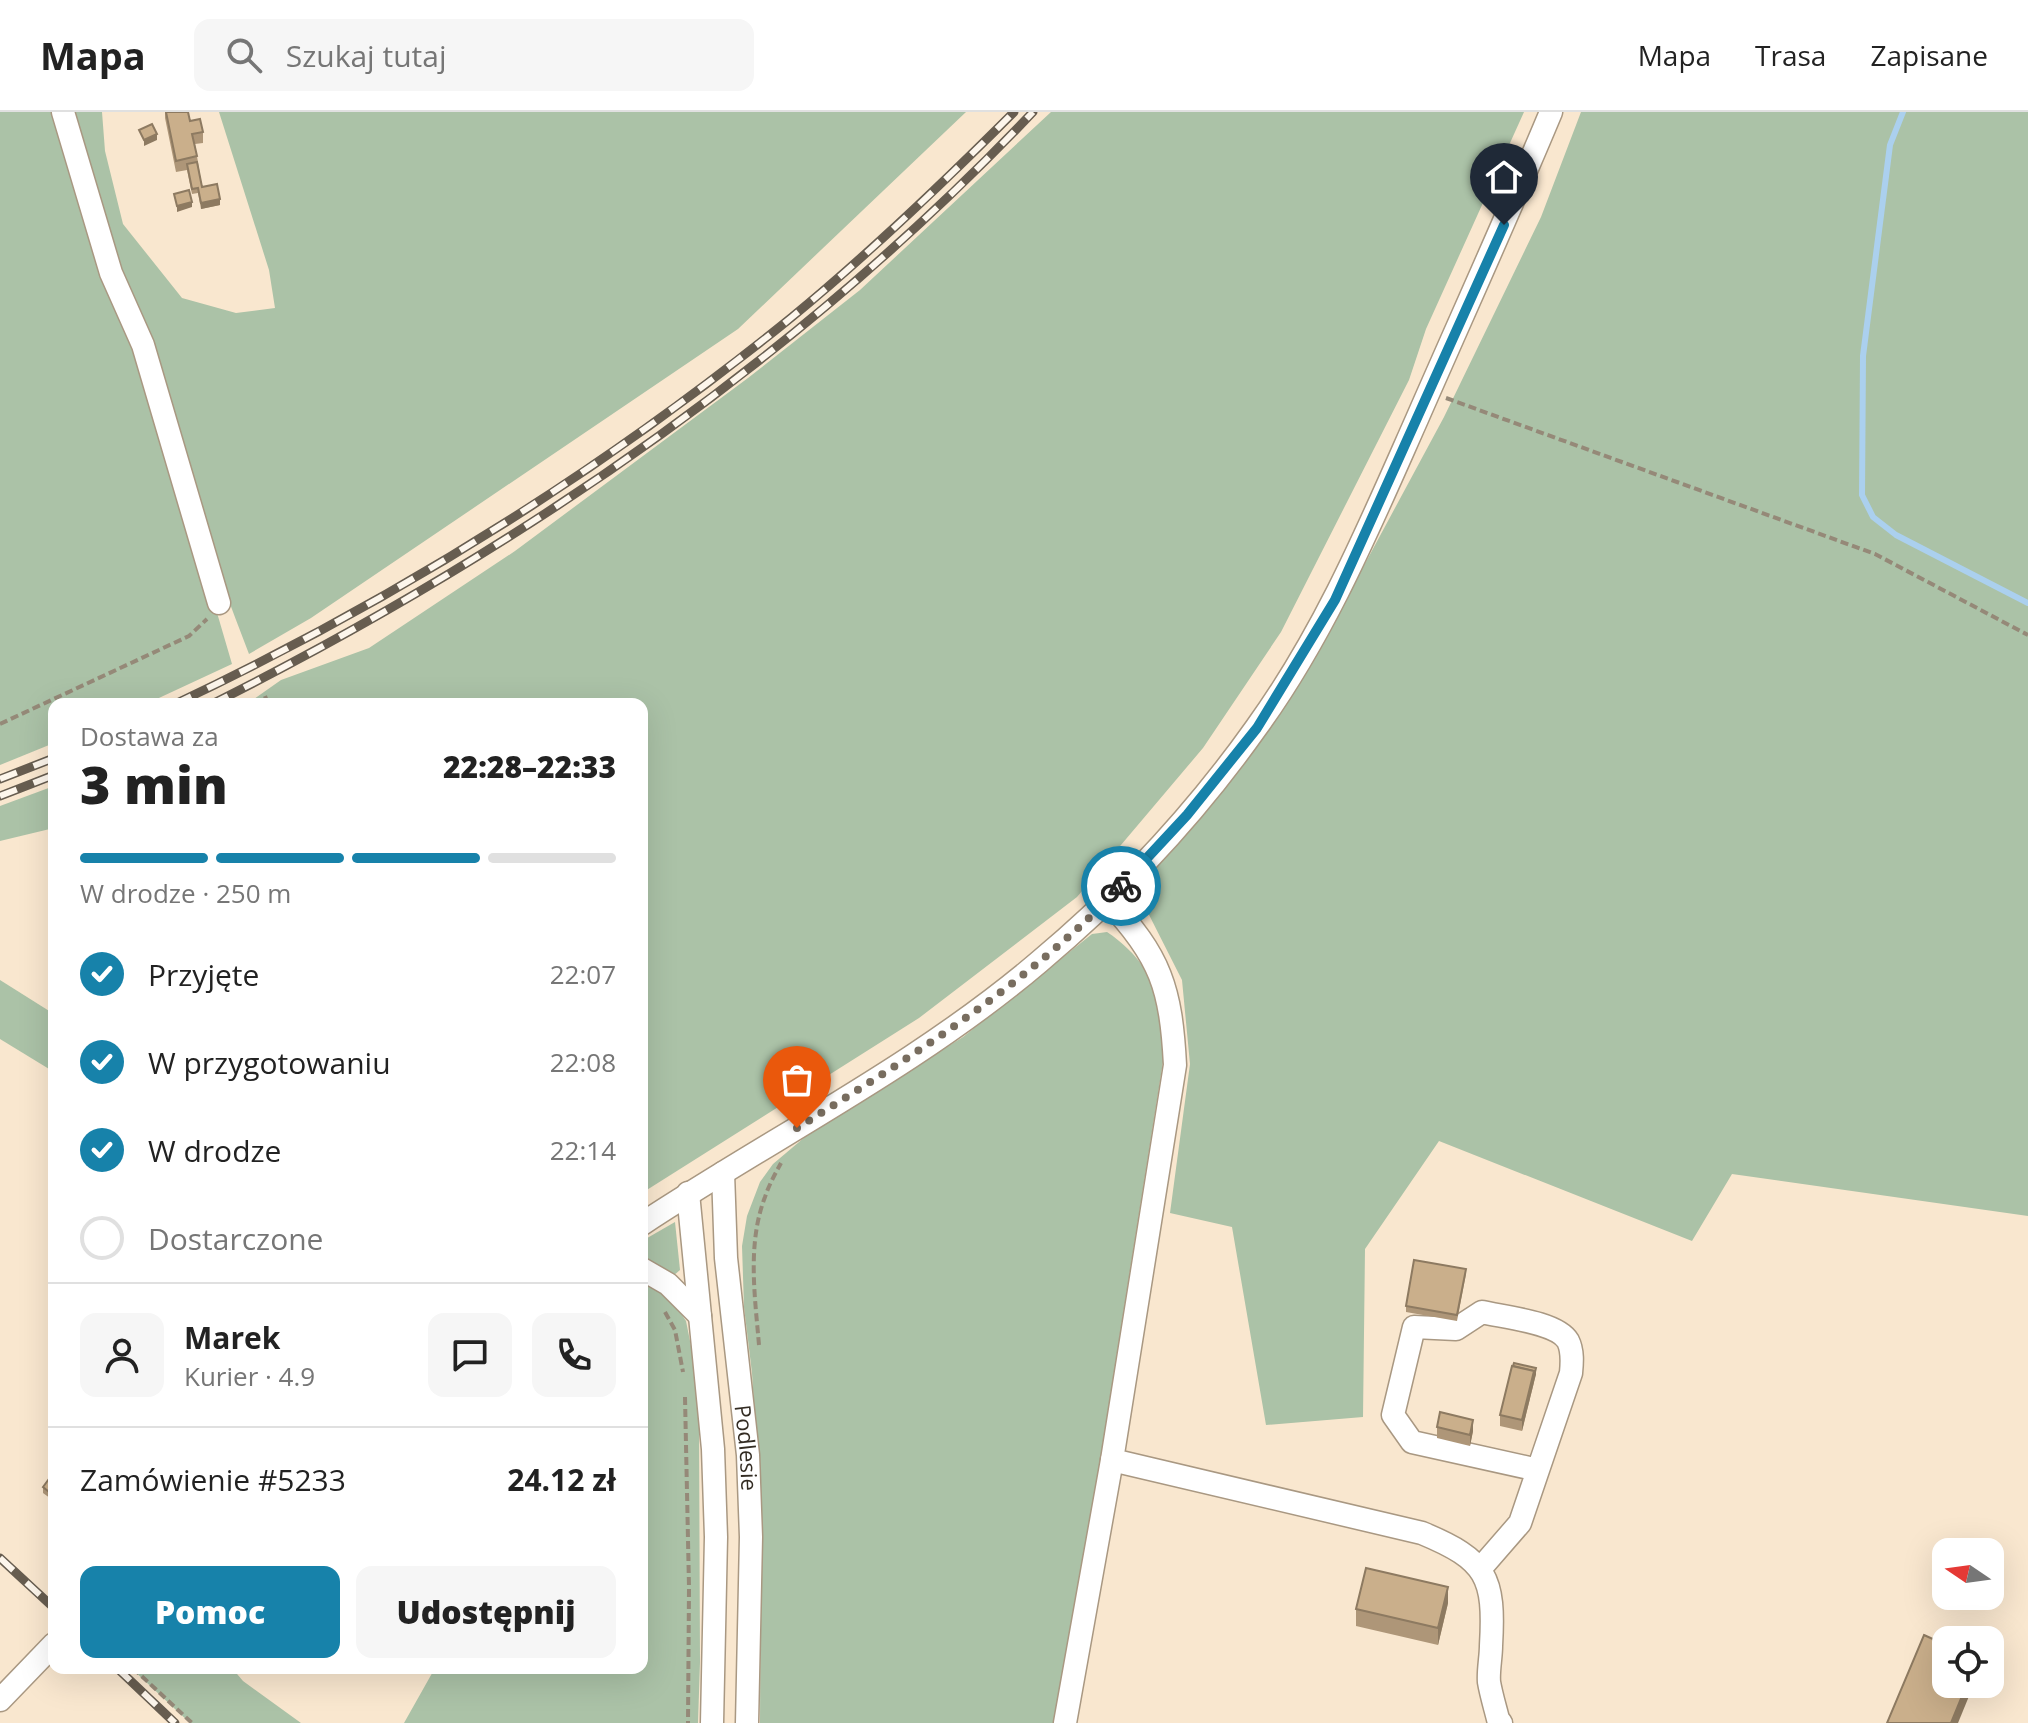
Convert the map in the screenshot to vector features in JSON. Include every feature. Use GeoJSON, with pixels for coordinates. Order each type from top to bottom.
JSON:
{"type":"FeatureCollection","features":[{"type":"Feature","properties":{"kind":"street"},"geometry":{"type":"LineString","coordinates":[[63,112],[111,273],[143,345],[219,603]]}},
{"type":"Feature","properties":{"kind":"street"},"geometry":{"type":"LineString","coordinates":[[648,1220],[960,1023],[1038,964],[1107,900],[1187,815],[1257,728],[1335,600],[1492,253],[1551,112]]}},
{"type":"Feature","properties":{"kind":"street"},"geometry":{"type":"LineString","coordinates":[[1065,1723],[1112,1460],[1175,1065],[1173,1026],[1166,988],[1152,955],[1136,931],[1107,900]]}},
{"type":"Feature","properties":{"kind":"street","name":"Podlesie"},"geometry":{"type":"LineString","coordinates":[[723,1173],[726,1258],[748,1455],[751,1537],[747,1723]]}},
{"type":"Feature","properties":{"kind":"street","name":"Podlesie"},"geometry":{"type":"LineString","coordinates":[[688,1193],[713,1449],[716,1537],[712,1723]]}},
{"type":"Feature","properties":{"kind":"street"},"geometry":{"type":"LineString","coordinates":[[694,1264],[704,1252],[712,1251],[726,1258]]}},
{"type":"Feature","properties":{"kind":"street"},"geometry":{"type":"LineString","coordinates":[[648,1272],[668,1284],[700,1316]]}},
{"type":"Feature","properties":{"kind":"street"},"geometry":{"type":"LineString","coordinates":[[1480,1569],[1520,1523],[1571,1373],[1573,1359],[1568,1341],[1552,1328],[1482,1312],[1456,1329],[1414,1327],[1393,1415],[1412,1442],[1538,1470]]}},
{"type":"Feature","properties":{"kind":"street"},"geometry":{"type":"LineString","coordinates":[[1112,1460],[1422,1533],[1451,1545],[1480,1569],[1489,1585],[1493,1605],[1489,1682],[1501,1723]]}},
{"type":"Feature","properties":{"kind":"street"},"geometry":{"type":"LineString","coordinates":[[0,1700],[48,1650]]}},
{"type":"Feature","properties":{"kind":"path"},"geometry":{"type":"LineString","coordinates":[[1429,391],[1875,554],[2028,635]]}},
{"type":"Feature","properties":{"kind":"path"},"geometry":{"type":"LineString","coordinates":[[56,698],[189,636],[206,621],[219,603]]}},
{"type":"Feature","properties":{"kind":"path"},"geometry":{"type":"LineString","coordinates":[[0,724],[48,702]]}},
{"type":"Feature","properties":{"kind":"path"},"geometry":{"type":"LineString","coordinates":[[660,1307],[675,1330],[684,1382],[689,1587],[688,1723]]}},
{"type":"Feature","properties":{"kind":"path"},"geometry":{"type":"LineString","coordinates":[[139,1674],[192,1723]]}},
{"type":"Feature","properties":{"kind":"green space"},"geometry":{"type":"Polygon","coordinates":[[[0,112],[52,112],[61,123],[158,411],[232,664],[159,698],[48,698],[48,745],[0,765],[0,112]]]}},
{"type":"Feature","properties":{"kind":"green space"},"geometry":{"type":"Polygon","coordinates":[[[71,112],[102,112],[105,151],[123,224],[182,298],[236,313],[275,308],[269,270],[219,112],[966,112],[738,329],[311,618],[249,654],[153,385],[71,112]]]}},
{"type":"Feature","properties":{"kind":"green space"},"geometry":{"type":"Polygon","coordinates":[[[1051,112],[1524,112],[1426,329],[1409,380],[1281,632],[1203,748],[1077,897],[919,1018],[648,1189],[648,698],[256,698],[281,680],[369,648],[515,551],[748,378],[860,290],[1051,112]]]}},
{"type":"Feature","properties":{"kind":"green space"},"geometry":{"type":"Polygon","coordinates":[[[1581,112],[2028,112],[2028,1216],[1732,1174],[1692,1241],[1439,1141],[1365,1249],[1363,1417],[1266,1425],[1232,1227],[1170,1213],[1190,1064],[1182,980],[1140,897],[1145,880],[1174,849],[1249,754],[1312,662],[1444,417],[1541,217],[1581,112]]]}},
{"type":"Feature","properties":{"kind":"green space"},"geometry":{"type":"Polygon","coordinates":[[[48,788],[48,829],[0,841],[0,806],[48,788]]]}},
{"type":"Feature","properties":{"kind":"green space"},"geometry":{"type":"Polygon","coordinates":[[[1107,932],[1137,958],[1157,992],[1165,1023],[1163,1062],[1055,1723],[760,1723],[761,1516],[742,1246],[747,1216],[760,1182],[773,1164],[812,1131],[963,1037],[1092,934],[1107,932]]]}},
{"type":"Feature","properties":{"kind":"green space"},"geometry":{"type":"Polygon","coordinates":[[[0,980],[48,1010],[48,1068],[0,1039],[0,980]]]}},
{"type":"Feature","properties":{"kind":"green space"},"geometry":{"type":"Polygon","coordinates":[[[675,1222],[680,1270],[673,1276],[648,1261],[648,1238],[675,1222]]]}},
{"type":"Feature","properties":{"kind":"green space"},"geometry":{"type":"Polygon","coordinates":[[[648,1281],[670,1297],[686,1321],[693,1356],[699,1417],[698,1723],[404,1723],[432,1674],[648,1674],[648,1281]]]}},
{"type":"Feature","properties":{"kind":"green space"},"geometry":{"type":"Polygon","coordinates":[[[137,1674],[237,1674],[301,1723],[190,1723],[137,1674]]]}},
{"type":"Feature","properties":{"kind":"building"},"geometry":{"type":"Polygon","coordinates":[[[166,112],[188,112],[190,121],[200,119],[203,132],[192,134],[197,156],[176,161],[166,112]]]}},
{"type":"Feature","properties":{"kind":"building"},"geometry":{"type":"Polygon","coordinates":[[[152,124],[157,134],[144,140],[139,130],[152,124]]]}},
{"type":"Feature","properties":{"kind":"building"},"geometry":{"type":"Polygon","coordinates":[[[197,162],[202,187],[217,184],[220,199],[201,203],[198,188],[192,189],[187,164],[197,162]]]}},
{"type":"Feature","properties":{"kind":"building"},"geometry":{"type":"Polygon","coordinates":[[[189,190],[192,202],[177,206],[174,194],[189,190]]]}},
{"type":"Feature","properties":{"kind":"building"},"geometry":{"type":"Polygon","coordinates":[[[1414,1260],[1466,1269],[1457,1315],[1406,1306],[1414,1260]]]}},
{"type":"Feature","properties":{"kind":"building"},"geometry":{"type":"Polygon","coordinates":[[[1514,1363],[1536,1368],[1534,1376],[1534,1371],[1513,1366],[1514,1363]]]}},
{"type":"Feature","properties":{"kind":"building"},"geometry":{"type":"Polygon","coordinates":[[[1512,1366],[1534,1371],[1522,1420],[1500,1415],[1512,1366]]]}},
{"type":"Feature","properties":{"kind":"building"},"geometry":{"type":"Polygon","coordinates":[[[1440,1412],[1473,1420],[1470,1435],[1437,1427],[1440,1412]]]}},
{"type":"Feature","properties":{"kind":"building"},"geometry":{"type":"Polygon","coordinates":[[[1366,1568],[1448,1587],[1438,1628],[1356,1609],[1366,1568]]]}},
{"type":"Feature","properties":{"kind":"building"},"geometry":{"type":"Polygon","coordinates":[[[1924,1635],[1932,1639],[1932,1698],[1961,1698],[1951,1723],[1887,1723],[1924,1635]]]}},
{"type":"Feature","properties":{"kind":"waterway"},"geometry":{"type":"LineString","coordinates":[[1903,112],[1890,145],[1863,356],[1862,495],[1873,517],[1896,535],[2028,603]]}},
{"type":"Feature","properties":{"kind":"railway"},"geometry":{"type":"LineString","coordinates":[[187,698],[338,621],[417,576],[495,529],[647,427],[821,293],[906,217],[1014,112]]}},
{"type":"Feature","properties":{"kind":"railway"},"geometry":{"type":"LineString","coordinates":[[223,698],[435,582],[543,515],[648,444],[750,368],[848,287],[943,202],[1033,112]]}},
{"type":"Feature","properties":{"kind":"railway"},"geometry":{"type":"LineString","coordinates":[[0,779],[48,760]]}},
{"type":"Feature","properties":{"kind":"railway"},"geometry":{"type":"LineString","coordinates":[[0,796],[48,777]]}},
{"type":"Feature","properties":{"kind":"railway"},"geometry":{"type":"LineString","coordinates":[[0,1558],[48,1602]]}},
{"type":"Feature","properties":{"kind":"railway"},"geometry":{"type":"LineString","coordinates":[[123,1674],[175,1723]]}},
{"type":"Feature","properties":{"kind":"way so far"},"geometry":{"type":"LineString","coordinates":[[797,1128],[960,1023],[1038,964],[1121,886]]}},
{"type":"Feature","properties":{"kind":"route"},"geometry":{"type":"LineString","coordinates":[[1121,886],[1187,815],[1257,728],[1335,600],[1504,225]]}}]}
